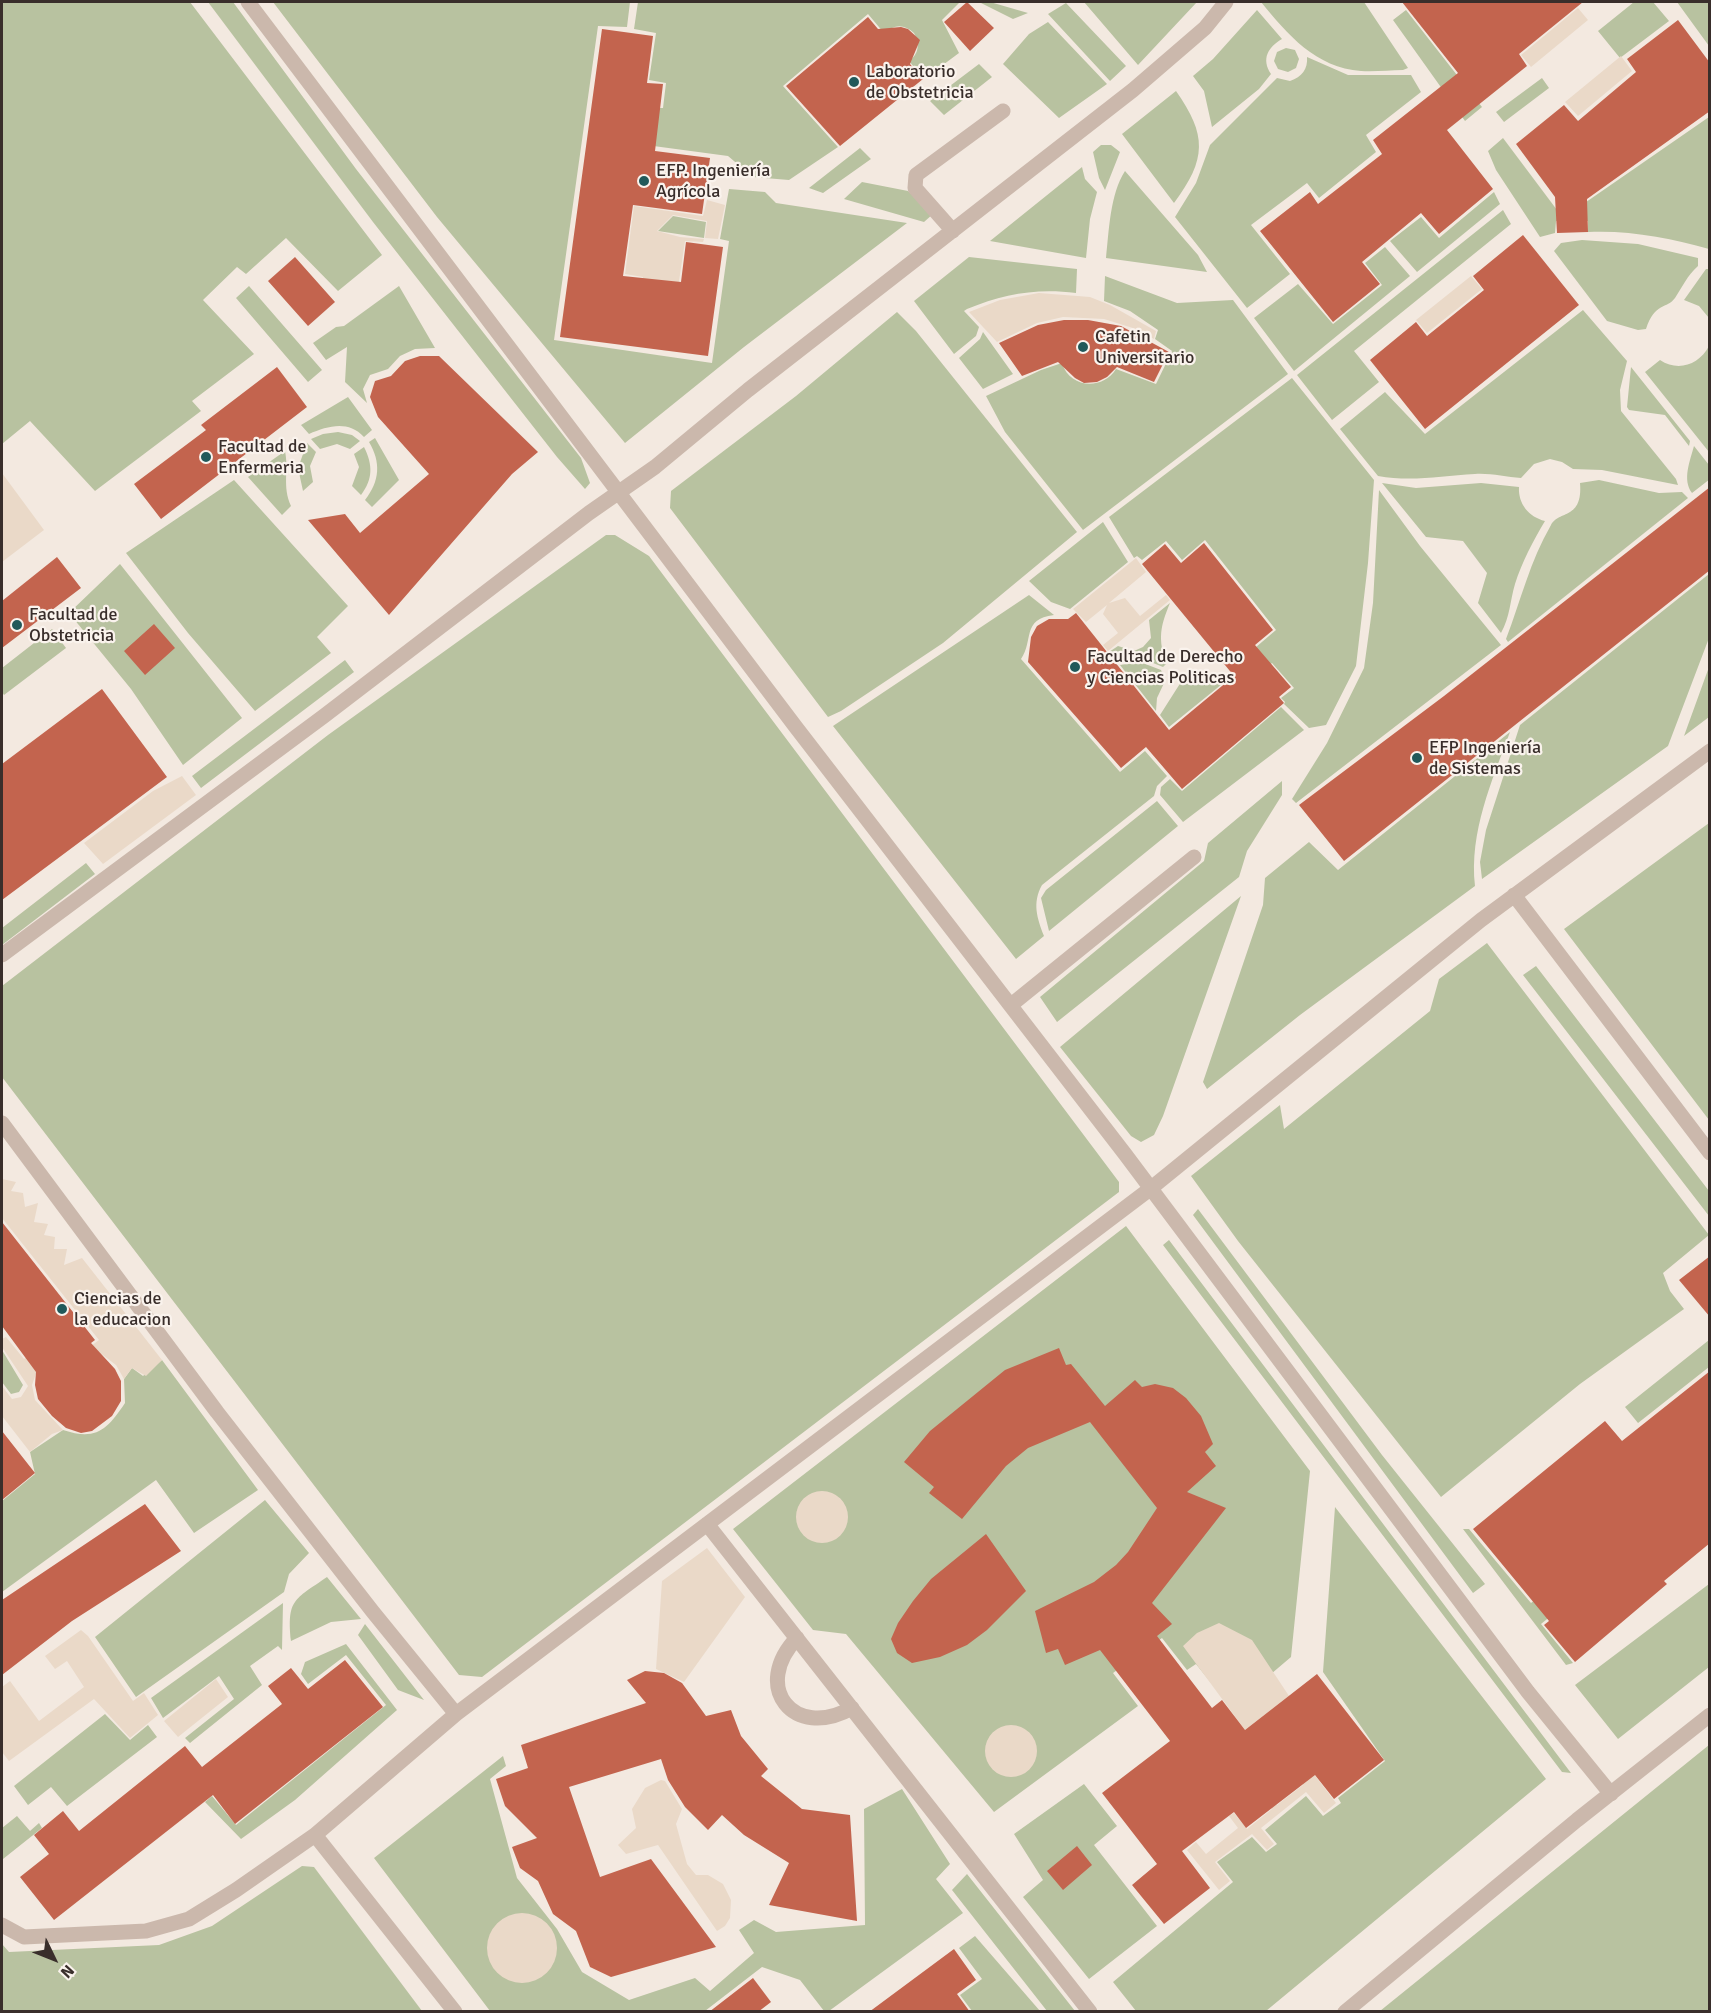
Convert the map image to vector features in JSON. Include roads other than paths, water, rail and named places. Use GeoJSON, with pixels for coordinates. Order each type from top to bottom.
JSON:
{"type":"FeatureCollection","features":[{"type":"Feature","properties":{"kind":"lane"},"geometry":{"type":"LineString","coordinates":[[248,2],[795,726],[1011,1005],[1528,1692],[1611,1794]]}},
{"type":"Feature","properties":{"kind":"lane"},"geometry":{"type":"LineString","coordinates":[[2,956],[620,493],[1133,90],[1204,28],[1226,2]]}},
{"type":"Feature","properties":{"kind":"lane"},"geometry":{"type":"LineString","coordinates":[[952,231],[915,188],[916,175],[1003,111]]}},
{"type":"Feature","properties":{"kind":"lane"},"geometry":{"type":"LineString","coordinates":[[2,1925],[24,1937],[146,1931],[189,1919],[236,1890],[315,1835],[456,1714],[1150,1189],[1514,895],[1710,751]]}},
{"type":"Feature","properties":{"kind":"lane"},"geometry":{"type":"LineString","coordinates":[[1011,1005],[1194,857]]}},
{"type":"Feature","properties":{"kind":"lane"},"geometry":{"type":"LineString","coordinates":[[1514,895],[1710,1153]]}},
{"type":"Feature","properties":{"kind":"lane"},"geometry":{"type":"LineString","coordinates":[[2,1123],[217,1412],[456,1714]]}},
{"type":"Feature","properties":{"kind":"lane"},"geometry":{"type":"LineString","coordinates":[[708,1524],[1090,2012]]}},
{"type":"Feature","properties":{"kind":"lane"},"geometry":{"type":"LineString","coordinates":[[797,1638],[782,1653],[776,1673],[780,1694],[793,1711],[812,1720],[833,1718],[852,1708]]}},
{"type":"Feature","properties":{"kind":"lane"},"geometry":{"type":"LineString","coordinates":[[1345,2012],[1710,1716]]}},
{"type":"Feature","properties":{"kind":"lane"},"geometry":{"type":"LineString","coordinates":[[315,1835],[455,2012]]}},
{"type":"Feature","properties":{"kind":"place","name":"Laboratorio de Obstetricia"},"geometry":{"type":"Point","coordinates":[854,82]}},
{"type":"Feature","properties":{"kind":"place","name":"EFP. Ingeniería Agrícola"},"geometry":{"type":"Point","coordinates":[644,181]}},
{"type":"Feature","properties":{"kind":"place","name":"Cafetin Universitario"},"geometry":{"type":"Point","coordinates":[1083,347]}},
{"type":"Feature","properties":{"kind":"place","name":"Facultad de Enfermeria"},"geometry":{"type":"Point","coordinates":[206,457]}},
{"type":"Feature","properties":{"kind":"place","name":"Facultad de Obstetricia"},"geometry":{"type":"Point","coordinates":[17,625]}},
{"type":"Feature","properties":{"kind":"place","name":"Facultad de Derecho y Ciencias Politicas"},"geometry":{"type":"Point","coordinates":[1075,667]}},
{"type":"Feature","properties":{"kind":"place","name":"EFP Ingeniería de Sistemas"},"geometry":{"type":"Point","coordinates":[1417,758]}},
{"type":"Feature","properties":{"kind":"place","name":"Ciencias de la educacion"},"geometry":{"type":"Point","coordinates":[62,1309]}}]}
